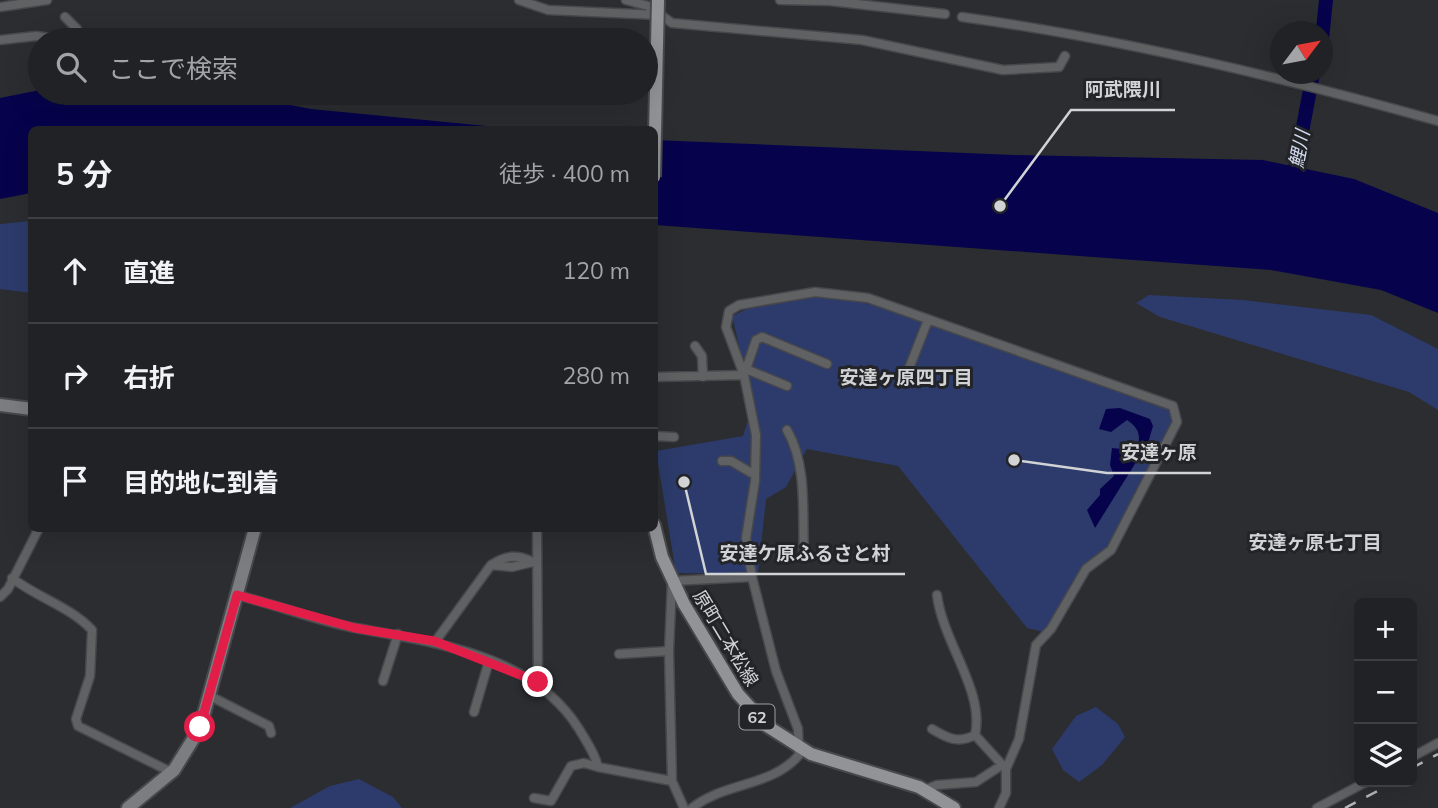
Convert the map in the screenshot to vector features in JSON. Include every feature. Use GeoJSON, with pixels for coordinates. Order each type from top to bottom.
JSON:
{"type":"FeatureCollection","features":[{"type":"Feature","properties":{"kind":"main road"},"geometry":{"type":"LineString","coordinates":[[657,28],[658,0]]}},
{"type":"Feature","properties":{"kind":"main road"},"geometry":{"type":"LineString","coordinates":[[655,105],[655,126]]}},
{"type":"Feature","properties":{"kind":"main road","name":"原町二本松線"},"geometry":{"type":"LineString","coordinates":[[656,532],[672,581],[738,694],[767,726],[800,748],[837,764],[925,790],[954,808]]}},
{"type":"Feature","properties":{"kind":"street"},"geometry":{"type":"LineString","coordinates":[[0,7],[47,0]]}},
{"type":"Feature","properties":{"kind":"street"},"geometry":{"type":"LineString","coordinates":[[519,0],[542,9],[657,15]]}},
{"type":"Feature","properties":{"kind":"street"},"geometry":{"type":"LineString","coordinates":[[626,0],[648,6],[672,23],[862,40],[1003,70],[1059,67],[1065,56]]}},
{"type":"Feature","properties":{"kind":"street"},"geometry":{"type":"LineString","coordinates":[[780,0],[830,1],[945,15]]}},
{"type":"Feature","properties":{"kind":"street"},"geometry":{"type":"LineString","coordinates":[[65,17],[76,28]]}},
{"type":"Feature","properties":{"kind":"street"},"geometry":{"type":"LineString","coordinates":[[962,17],[1122,44],[1329,90],[1438,121]]}},
{"type":"Feature","properties":{"kind":"street"},"geometry":{"type":"LineString","coordinates":[[0,40],[28,37]]}},
{"type":"Feature","properties":{"kind":"street"},"geometry":{"type":"LineString","coordinates":[[692,808],[728,790],[779,773],[799,755],[798,729],[776,671],[752,577],[746,538],[755,475],[756,435],[745,372],[725,322],[729,312],[739,305],[818,292],[868,298],[1173,405],[1178,417],[1111,550],[1086,569],[1051,629],[1036,645],[1019,739],[1004,767],[1005,796],[999,808]]}},
{"type":"Feature","properties":{"kind":"street"},"geometry":{"type":"LineString","coordinates":[[908,371],[928,320]]}},
{"type":"Feature","properties":{"kind":"street"},"geometry":{"type":"LineString","coordinates":[[745,372],[756,340],[762,337],[827,364]]}},
{"type":"Feature","properties":{"kind":"street"},"geometry":{"type":"LineString","coordinates":[[695,346],[702,356],[704,377]]}},
{"type":"Feature","properties":{"kind":"street"},"geometry":{"type":"LineString","coordinates":[[658,377],[704,377],[745,372],[788,386]]}},
{"type":"Feature","properties":{"kind":"street"},"geometry":{"type":"LineString","coordinates":[[0,405],[28,408]]}},
{"type":"Feature","properties":{"kind":"street"},"geometry":{"type":"LineString","coordinates":[[787,430],[796,446],[799,467],[804,556]]}},
{"type":"Feature","properties":{"kind":"street"},"geometry":{"type":"LineString","coordinates":[[658,436],[674,437]]}},
{"type":"Feature","properties":{"kind":"street"},"geometry":{"type":"LineString","coordinates":[[722,461],[731,461],[755,475]]}},
{"type":"Feature","properties":{"kind":"street"},"geometry":{"type":"LineString","coordinates":[[0,597],[8,589],[37,532]]}},
{"type":"Feature","properties":{"kind":"street"},"geometry":{"type":"LineString","coordinates":[[128,808],[171,772],[200,727],[253,532]]}},
{"type":"Feature","properties":{"kind":"street"},"geometry":{"type":"LineString","coordinates":[[537,532],[538,682]]}},
{"type":"Feature","properties":{"kind":"street"},"geometry":{"type":"LineString","coordinates":[[435,642],[491,565],[512,567],[535,562]]}},
{"type":"Feature","properties":{"kind":"street"},"geometry":{"type":"LineString","coordinates":[[684,808],[673,781],[669,651],[672,581],[752,577]]}},
{"type":"Feature","properties":{"kind":"street"},"geometry":{"type":"LineString","coordinates":[[12,578],[29,591],[54,601],[92,630],[92,664],[76,719],[78,726],[171,772]]}},
{"type":"Feature","properties":{"kind":"street"},"geometry":{"type":"LineString","coordinates":[[237,595],[355,628],[435,642],[538,682],[567,711],[598,766]]}},
{"type":"Feature","properties":{"kind":"street"},"geometry":{"type":"LineString","coordinates":[[937,595],[945,632],[977,705],[975,735],[1004,767]]}},
{"type":"Feature","properties":{"kind":"street"},"geometry":{"type":"LineString","coordinates":[[383,681],[398,634]]}},
{"type":"Feature","properties":{"kind":"street"},"geometry":{"type":"LineString","coordinates":[[619,654],[669,651]]}},
{"type":"Feature","properties":{"kind":"street"},"geometry":{"type":"LineString","coordinates":[[474,712],[489,661]]}},
{"type":"Feature","properties":{"kind":"street"},"geometry":{"type":"LineString","coordinates":[[210,696],[269,726],[271,733]]}},
{"type":"Feature","properties":{"kind":"street"},"geometry":{"type":"LineString","coordinates":[[932,729],[956,740],[975,735]]}},
{"type":"Feature","properties":{"kind":"street"},"geometry":{"type":"LineString","coordinates":[[1417,754],[1438,743]]}},
{"type":"Feature","properties":{"kind":"street"},"geometry":{"type":"LineString","coordinates":[[534,798],[549,805],[570,766],[584,763],[673,781]]}},
{"type":"Feature","properties":{"kind":"street"},"geometry":{"type":"LineString","coordinates":[[925,790],[937,785],[976,782],[1004,767]]}},
{"type":"Feature","properties":{"kind":"street"},"geometry":{"type":"LineString","coordinates":[[1317,808],[1357,787]]}},
{"type":"Feature","properties":{"kind":"shaded area"},"geometry":{"type":"Polygon","coordinates":[[[28,92],[28,105],[290,105],[488,126],[28,126],[28,194],[0,199],[0,98],[28,92]]]}},
{"type":"Feature","properties":{"kind":"shaded area"},"geometry":{"type":"Polygon","coordinates":[[[658,140],[1014,155],[1263,160],[1354,179],[1438,213],[1438,313],[1381,290],[1271,270],[658,225],[658,140]]]}},
{"type":"Feature","properties":{"kind":"shaded area"},"geometry":{"type":"Polygon","coordinates":[[[28,221],[28,293],[0,289],[0,224],[28,221]]]}},
{"type":"Feature","properties":{"kind":"shaded area"},"geometry":{"type":"Polygon","coordinates":[[[1149,295],[1243,300],[1371,315],[1438,349],[1438,410],[1409,392],[1160,317],[1136,303],[1149,295]]]}},
{"type":"Feature","properties":{"kind":"shaded area"},"geometry":{"type":"Polygon","coordinates":[[[820,296],[861,302],[1169,406],[1175,419],[1110,547],[1082,571],[1044,632],[1027,628],[898,466],[807,449],[786,487],[766,499],[758,574],[676,573],[658,451],[743,436],[753,404],[732,316],[747,309],[820,296]]]}},
{"type":"Feature","properties":{"kind":"shaded area"},"geometry":{"type":"Polygon","coordinates":[[[1120,408],[1150,419],[1153,426],[1148,443],[1095,528],[1087,510],[1100,495],[1100,489],[1114,476],[1110,465],[1112,448],[1130,450],[1138,445],[1137,431],[1127,420],[1111,432],[1099,429],[1106,409],[1120,408]]]}},
{"type":"Feature","properties":{"kind":"shaded area"},"geometry":{"type":"Polygon","coordinates":[[[1096,707],[1118,724],[1125,737],[1102,765],[1079,782],[1063,770],[1052,749],[1076,716],[1096,707]]]}},
{"type":"Feature","properties":{"kind":"shaded area"},"geometry":{"type":"Polygon","coordinates":[[[359,779],[393,797],[402,808],[290,808],[330,786],[359,779]]]}},
{"type":"Feature","properties":{"kind":"waterway","name":"鯉川"},"geometry":{"type":"LineString","coordinates":[[1324,21],[1326,0]]}},
{"type":"Feature","properties":{"kind":"waterway","name":"鯉川"},"geometry":{"type":"LineString","coordinates":[[1292,185],[1311,84]]}},
{"type":"Feature","properties":{"kind":"railway"},"geometry":{"type":"LineString","coordinates":[[1417,765],[1438,754]]}},
{"type":"Feature","properties":{"kind":"railway"},"geometry":{"type":"LineString","coordinates":[[1345,808],[1385,787]]}},
{"type":"Feature","properties":{"kind":"place","name":"阿武隈川"},"geometry":{"type":"Point","coordinates":[1000,206]}},
{"type":"Feature","properties":{"kind":"place","name":"安達ヶ原"},"geometry":{"type":"Point","coordinates":[1014,460]}},
{"type":"Feature","properties":{"kind":"place","name":"安達ケ原ふるさと村"},"geometry":{"type":"Point","coordinates":[684,482]}},
{"type":"Feature","properties":{"kind":"district","name":"安達ヶ原四丁目"},"geometry":{"type":"Point","coordinates":[906,377]}},
{"type":"Feature","properties":{"kind":"district","name":"安達ヶ原七丁目"},"geometry":{"type":"Point","coordinates":[1315,542]}},
{"type":"Feature","properties":{"kind":"route"},"geometry":{"type":"LineString","coordinates":[[200,727],[237,595],[355,628],[434,641],[538,682]]}}]}
